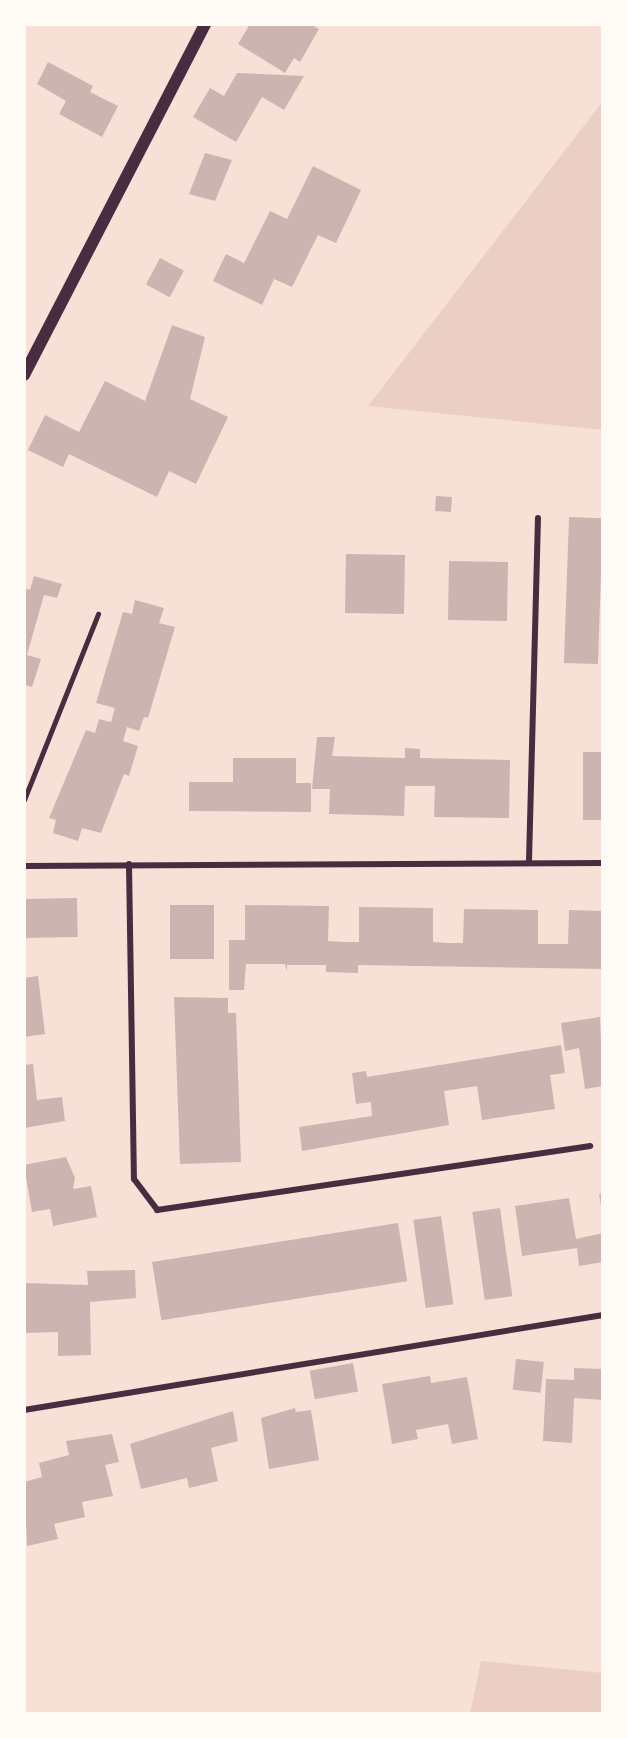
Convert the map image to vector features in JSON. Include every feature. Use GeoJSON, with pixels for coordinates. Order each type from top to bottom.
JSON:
{"type":"FeatureCollection","features":[{"type":"Feature","properties":{"kind":"main road"},"geometry":{"type":"LineString","coordinates":[[24,375],[205,24]]}},
{"type":"Feature","properties":{"kind":"street"},"geometry":{"type":"LineString","coordinates":[[529,861],[538,518]]}},
{"type":"Feature","properties":{"kind":"street"},"geometry":{"type":"LineString","coordinates":[[24,866],[529,861],[603,863]]}},
{"type":"Feature","properties":{"kind":"street"},"geometry":{"type":"LineString","coordinates":[[129,864],[134,1179],[157,1210],[590,1146]]}},
{"type":"Feature","properties":{"kind":"street"},"geometry":{"type":"LineString","coordinates":[[24,1410],[603,1315]]}},
{"type":"Feature","properties":{"kind":"lane"},"geometry":{"type":"LineString","coordinates":[[24,800],[98,614]]}},
{"type":"Feature","properties":{"kind":"shaded area"},"geometry":{"type":"Polygon","coordinates":[[[603,101],[603,430],[368,406],[603,101]]]}},
{"type":"Feature","properties":{"kind":"shaded area"},"geometry":{"type":"Polygon","coordinates":[[[481,1661],[603,1673],[603,1714],[470,1714],[481,1661]]]}},
{"type":"Feature","properties":{"kind":"building"},"geometry":{"type":"Polygon","coordinates":[[[250,24],[310,24],[319,29],[300,62],[294,58],[285,73],[238,44],[250,24]]]}},
{"type":"Feature","properties":{"kind":"building"},"geometry":{"type":"Polygon","coordinates":[[[48,62],[93,86],[90,92],[118,106],[102,137],[59,114],[66,101],[37,84],[48,62]]]}},
{"type":"Feature","properties":{"kind":"building"},"geometry":{"type":"Polygon","coordinates":[[[237,73],[304,76],[284,110],[262,97],[236,142],[193,117],[210,88],[224,96],[237,73]]]}},
{"type":"Feature","properties":{"kind":"building"},"geometry":{"type":"Polygon","coordinates":[[[205,153],[232,160],[215,201],[189,194],[205,153]]]}},
{"type":"Feature","properties":{"kind":"building"},"geometry":{"type":"Polygon","coordinates":[[[313,166],[361,190],[336,243],[318,235],[292,287],[274,279],[262,305],[213,281],[226,254],[244,263],[270,211],[287,219],[313,166]]]}},
{"type":"Feature","properties":{"kind":"building"},"geometry":{"type":"Polygon","coordinates":[[[160,258],[184,271],[170,297],[146,284],[160,258]]]}},
{"type":"Feature","properties":{"kind":"building"},"geometry":{"type":"Polygon","coordinates":[[[172,325],[205,337],[190,399],[228,417],[196,484],[169,471],[157,497],[69,454],[63,467],[28,450],[45,415],[79,432],[105,381],[145,401],[172,325]]]}},
{"type":"Feature","properties":{"kind":"building"},"geometry":{"type":"Polygon","coordinates":[[[436,496],[452,497],[451,512],[435,511],[436,496]]]}},
{"type":"Feature","properties":{"kind":"building"},"geometry":{"type":"Polygon","coordinates":[[[569,517],[603,518],[598,664],[564,663],[569,517]]]}},
{"type":"Feature","properties":{"kind":"building"},"geometry":{"type":"Polygon","coordinates":[[[346,554],[405,555],[404,614],[345,613],[346,554]]]}},
{"type":"Feature","properties":{"kind":"building"},"geometry":{"type":"Polygon","coordinates":[[[449,561],[508,562],[507,621],[448,620],[449,561]]]}},
{"type":"Feature","properties":{"kind":"building"},"geometry":{"type":"Polygon","coordinates":[[[34,576],[62,584],[57,598],[44,595],[27,655],[41,659],[32,687],[24,685],[24,588],[30,590],[34,576]]]}},
{"type":"Feature","properties":{"kind":"building"},"geometry":{"type":"Polygon","coordinates":[[[135,600],[164,608],[159,623],[175,627],[148,718],[144,717],[139,731],[127,727],[123,741],[138,746],[129,776],[124,774],[101,833],[82,828],[78,841],[53,833],[56,820],[49,818],[86,730],[95,733],[99,719],[111,722],[115,708],[96,703],[123,612],[132,614],[135,600]]]}},
{"type":"Feature","properties":{"kind":"building"},"geometry":{"type":"Polygon","coordinates":[[[317,737],[335,737],[332,756],[405,758],[405,748],[420,749],[420,758],[510,760],[509,818],[434,817],[435,786],[405,786],[404,816],[329,814],[330,789],[312,789],[317,737]]]}},
{"type":"Feature","properties":{"kind":"building"},"geometry":{"type":"Polygon","coordinates":[[[583,752],[603,752],[603,820],[583,820],[583,752]]]}},
{"type":"Feature","properties":{"kind":"building"},"geometry":{"type":"Polygon","coordinates":[[[233,758],[296,758],[296,783],[311,783],[311,812],[189,811],[189,782],[233,782],[233,758]]]}},
{"type":"Feature","properties":{"kind":"building"},"geometry":{"type":"Polygon","coordinates":[[[77,898],[78,937],[25,938],[24,899],[77,898]]]}},
{"type":"Feature","properties":{"kind":"building"},"geometry":{"type":"Polygon","coordinates":[[[170,905],[214,905],[214,959],[170,959],[170,905]]]}},
{"type":"Feature","properties":{"kind":"building"},"geometry":{"type":"Polygon","coordinates":[[[245,905],[329,906],[328,941],[344,942],[359,942],[359,907],[433,908],[433,942],[448,943],[463,943],[464,909],[538,910],[538,944],[568,944],[569,910],[603,911],[603,969],[358,965],[358,973],[326,972],[326,965],[287,965],[287,972],[285,964],[246,964],[244,990],[229,990],[229,940],[245,940],[245,905]]]}},
{"type":"Feature","properties":{"kind":"building"},"geometry":{"type":"Polygon","coordinates":[[[38,976],[45,1034],[24,1037],[24,978],[38,976]]]}},
{"type":"Feature","properties":{"kind":"building"},"geometry":{"type":"Polygon","coordinates":[[[174,997],[228,998],[228,1013],[236,1013],[241,1162],[180,1164],[174,997]]]}},
{"type":"Feature","properties":{"kind":"building"},"geometry":{"type":"Polygon","coordinates":[[[600,1017],[603,1086],[585,1089],[579,1048],[565,1051],[561,1023],[600,1017]]]}},
{"type":"Feature","properties":{"kind":"building"},"geometry":{"type":"Polygon","coordinates":[[[561,1045],[565,1073],[550,1075],[555,1109],[482,1120],[477,1086],[444,1091],[449,1125],[302,1151],[299,1127],[372,1116],[371,1102],[356,1104],[352,1073],[366,1071],[367,1077],[561,1045]]]}},
{"type":"Feature","properties":{"kind":"building"},"geometry":{"type":"Polygon","coordinates":[[[33,1064],[37,1100],[62,1097],[65,1121],[24,1128],[24,1065],[33,1064]]]}},
{"type":"Feature","properties":{"kind":"building"},"geometry":{"type":"Polygon","coordinates":[[[66,1157],[75,1178],[73,1189],[91,1186],[97,1217],[53,1226],[50,1209],[32,1212],[24,1165],[66,1157]]]}},
{"type":"Feature","properties":{"kind":"building"},"geometry":{"type":"Polygon","coordinates":[[[603,1193],[603,1211],[602,1211],[599,1194],[603,1193]]]}},
{"type":"Feature","properties":{"kind":"building"},"geometry":{"type":"Polygon","coordinates":[[[569,1198],[576,1239],[603,1233],[603,1262],[579,1266],[577,1248],[522,1256],[515,1206],[569,1198]]]}},
{"type":"Feature","properties":{"kind":"building"},"geometry":{"type":"Polygon","coordinates":[[[500,1208],[512,1296],[485,1300],[472,1212],[500,1208]]]}},
{"type":"Feature","properties":{"kind":"building"},"geometry":{"type":"Polygon","coordinates":[[[441,1216],[453,1304],[426,1308],[413,1220],[441,1216]]]}},
{"type":"Feature","properties":{"kind":"building"},"geometry":{"type":"Polygon","coordinates":[[[398,1223],[407,1281],[161,1320],[152,1262],[398,1223]]]}},
{"type":"Feature","properties":{"kind":"building"},"geometry":{"type":"Polygon","coordinates":[[[135,1270],[136,1298],[90,1302],[91,1355],[58,1356],[58,1332],[24,1333],[24,1283],[88,1285],[87,1271],[135,1270]]]}},
{"type":"Feature","properties":{"kind":"building"},"geometry":{"type":"Polygon","coordinates":[[[516,1359],[544,1362],[541,1393],[513,1390],[516,1359]]]}},
{"type":"Feature","properties":{"kind":"building"},"geometry":{"type":"Polygon","coordinates":[[[353,1363],[358,1392],[315,1399],[310,1371],[353,1363]]]}},
{"type":"Feature","properties":{"kind":"building"},"geometry":{"type":"Polygon","coordinates":[[[574,1368],[603,1369],[603,1400],[574,1398],[572,1443],[543,1441],[546,1379],[574,1380],[574,1368]]]}},
{"type":"Feature","properties":{"kind":"building"},"geometry":{"type":"Polygon","coordinates":[[[430,1376],[431,1383],[467,1377],[478,1439],[452,1444],[448,1424],[416,1430],[418,1439],[392,1444],[382,1384],[430,1376]]]}},
{"type":"Feature","properties":{"kind":"building"},"geometry":{"type":"Polygon","coordinates":[[[295,1408],[296,1412],[311,1410],[319,1460],[269,1469],[261,1418],[295,1408]]]}},
{"type":"Feature","properties":{"kind":"building"},"geometry":{"type":"Polygon","coordinates":[[[233,1411],[238,1441],[211,1448],[218,1481],[189,1488],[187,1478],[141,1489],[130,1444],[233,1411]]]}},
{"type":"Feature","properties":{"kind":"building"},"geometry":{"type":"Polygon","coordinates":[[[112,1434],[119,1462],[105,1465],[113,1496],[82,1502],[85,1517],[54,1524],[58,1539],[27,1546],[24,1482],[42,1477],[39,1463],[69,1455],[66,1441],[112,1434]]]}}]}
